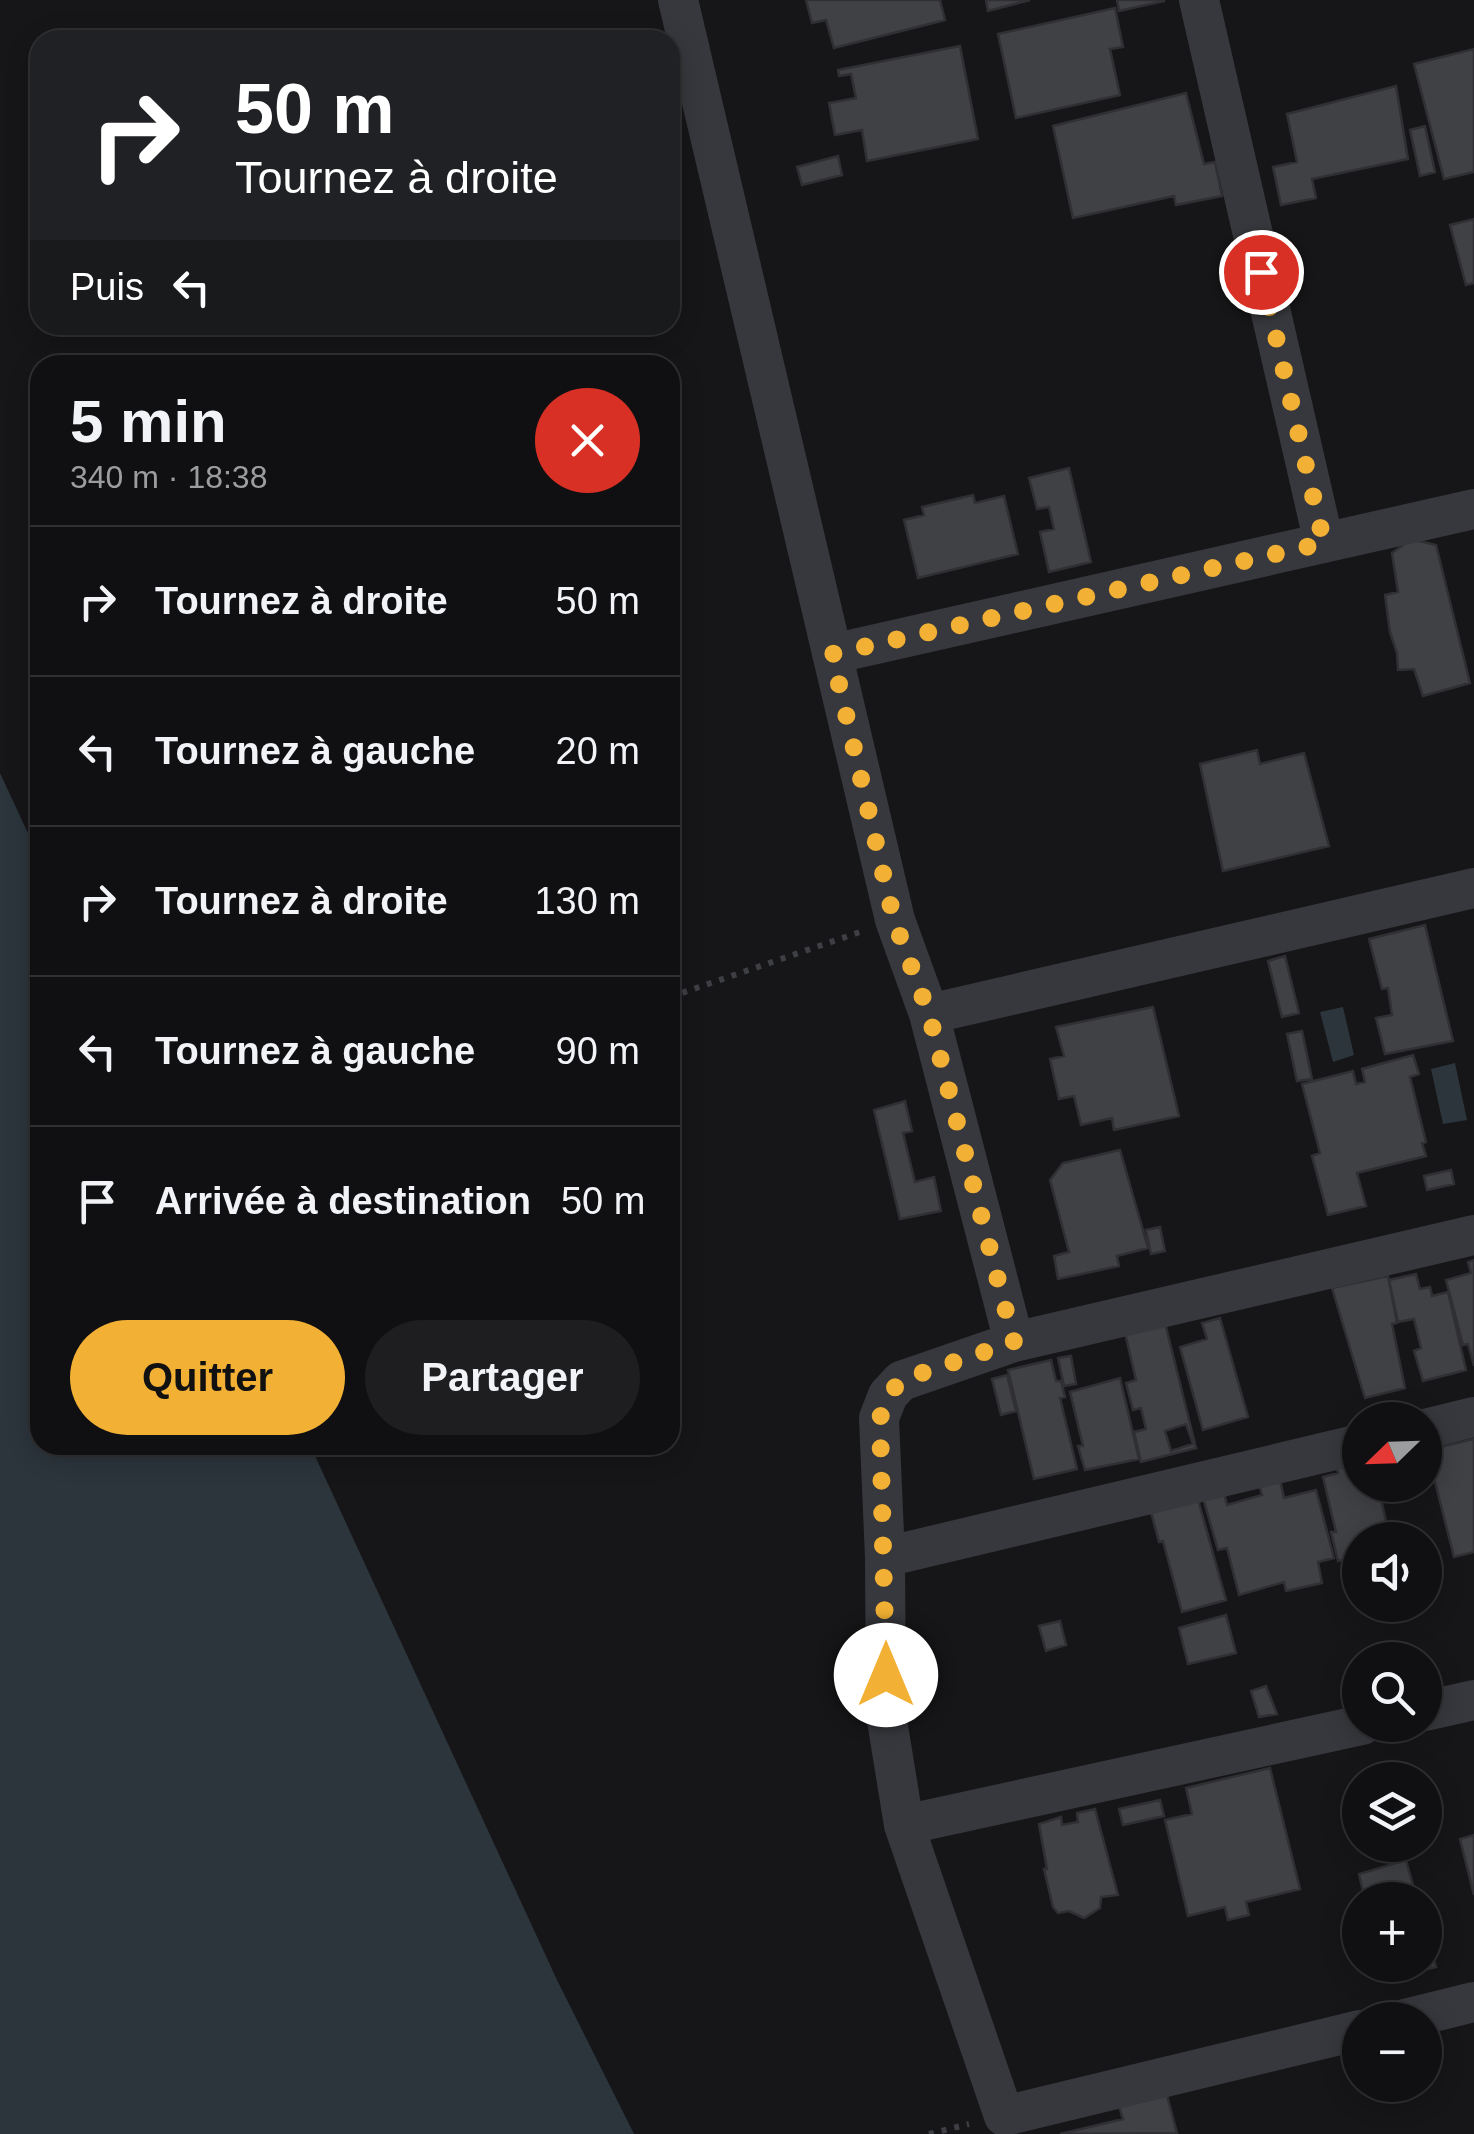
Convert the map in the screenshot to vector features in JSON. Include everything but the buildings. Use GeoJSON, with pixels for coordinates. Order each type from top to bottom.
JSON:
{"type":"FeatureCollection","features":[{"type":"Feature","properties":{"kind":"street"},"geometry":{"type":"LineString","coordinates":[[678,0],[894,920],[929,1014],[1014,1342]]}},
{"type":"Feature","properties":{"kind":"street"},"geometry":{"type":"LineString","coordinates":[[1198,0],[1324,543]]}},
{"type":"Feature","properties":{"kind":"street"},"geometry":{"type":"LineString","coordinates":[[832,654],[1474,509]]}},
{"type":"Feature","properties":{"kind":"street"},"geometry":{"type":"LineString","coordinates":[[929,1014],[1474,888]]}},
{"type":"Feature","properties":{"kind":"street"},"geometry":{"type":"LineString","coordinates":[[1342,2034],[1004,2116],[904,1826],[886,1714],[880,1418],[888,1396],[901,1380],[1014,1342],[1474,1235]]}},
{"type":"Feature","properties":{"kind":"street"},"geometry":{"type":"LineString","coordinates":[[1442,1425],[1474,1417]]}},
{"type":"Feature","properties":{"kind":"street"},"geometry":{"type":"LineString","coordinates":[[885,1557],[1342,1448]]}},
{"type":"Feature","properties":{"kind":"street"},"geometry":{"type":"LineString","coordinates":[[1442,1707],[1474,1700]]}},
{"type":"Feature","properties":{"kind":"street"},"geometry":{"type":"LineString","coordinates":[[904,1826],[1342,1729]]}},
{"type":"Feature","properties":{"kind":"street"},"geometry":{"type":"LineString","coordinates":[[1442,2010],[1474,2002]]}},
{"type":"Feature","properties":{"kind":"path"},"geometry":{"type":"LineString","coordinates":[[680,994],[894,920]]}},
{"type":"Feature","properties":{"kind":"shaded area"},"geometry":{"type":"Polygon","coordinates":[[[0,773],[30,838],[30,1455],[315,1455],[557,1980],[634,2134],[0,2134],[0,773]]]}},
{"type":"Feature","properties":{"kind":"shaded area"},"geometry":{"type":"Polygon","coordinates":[[[1343,1007],[1354,1055],[1333,1062],[1320,1012],[1343,1007]]]}},
{"type":"Feature","properties":{"kind":"shaded area"},"geometry":{"type":"Polygon","coordinates":[[[1455,1063],[1467,1120],[1443,1124],[1431,1069],[1455,1063]]]}},
{"type":"Feature","properties":{"kind":"route"},"geometry":{"type":"LineString","coordinates":[[886,1675],[880,1418],[888,1396],[901,1380],[1014,1342],[929,1014],[894,920],[832,654],[1324,543],[1261,272]]}}]}
